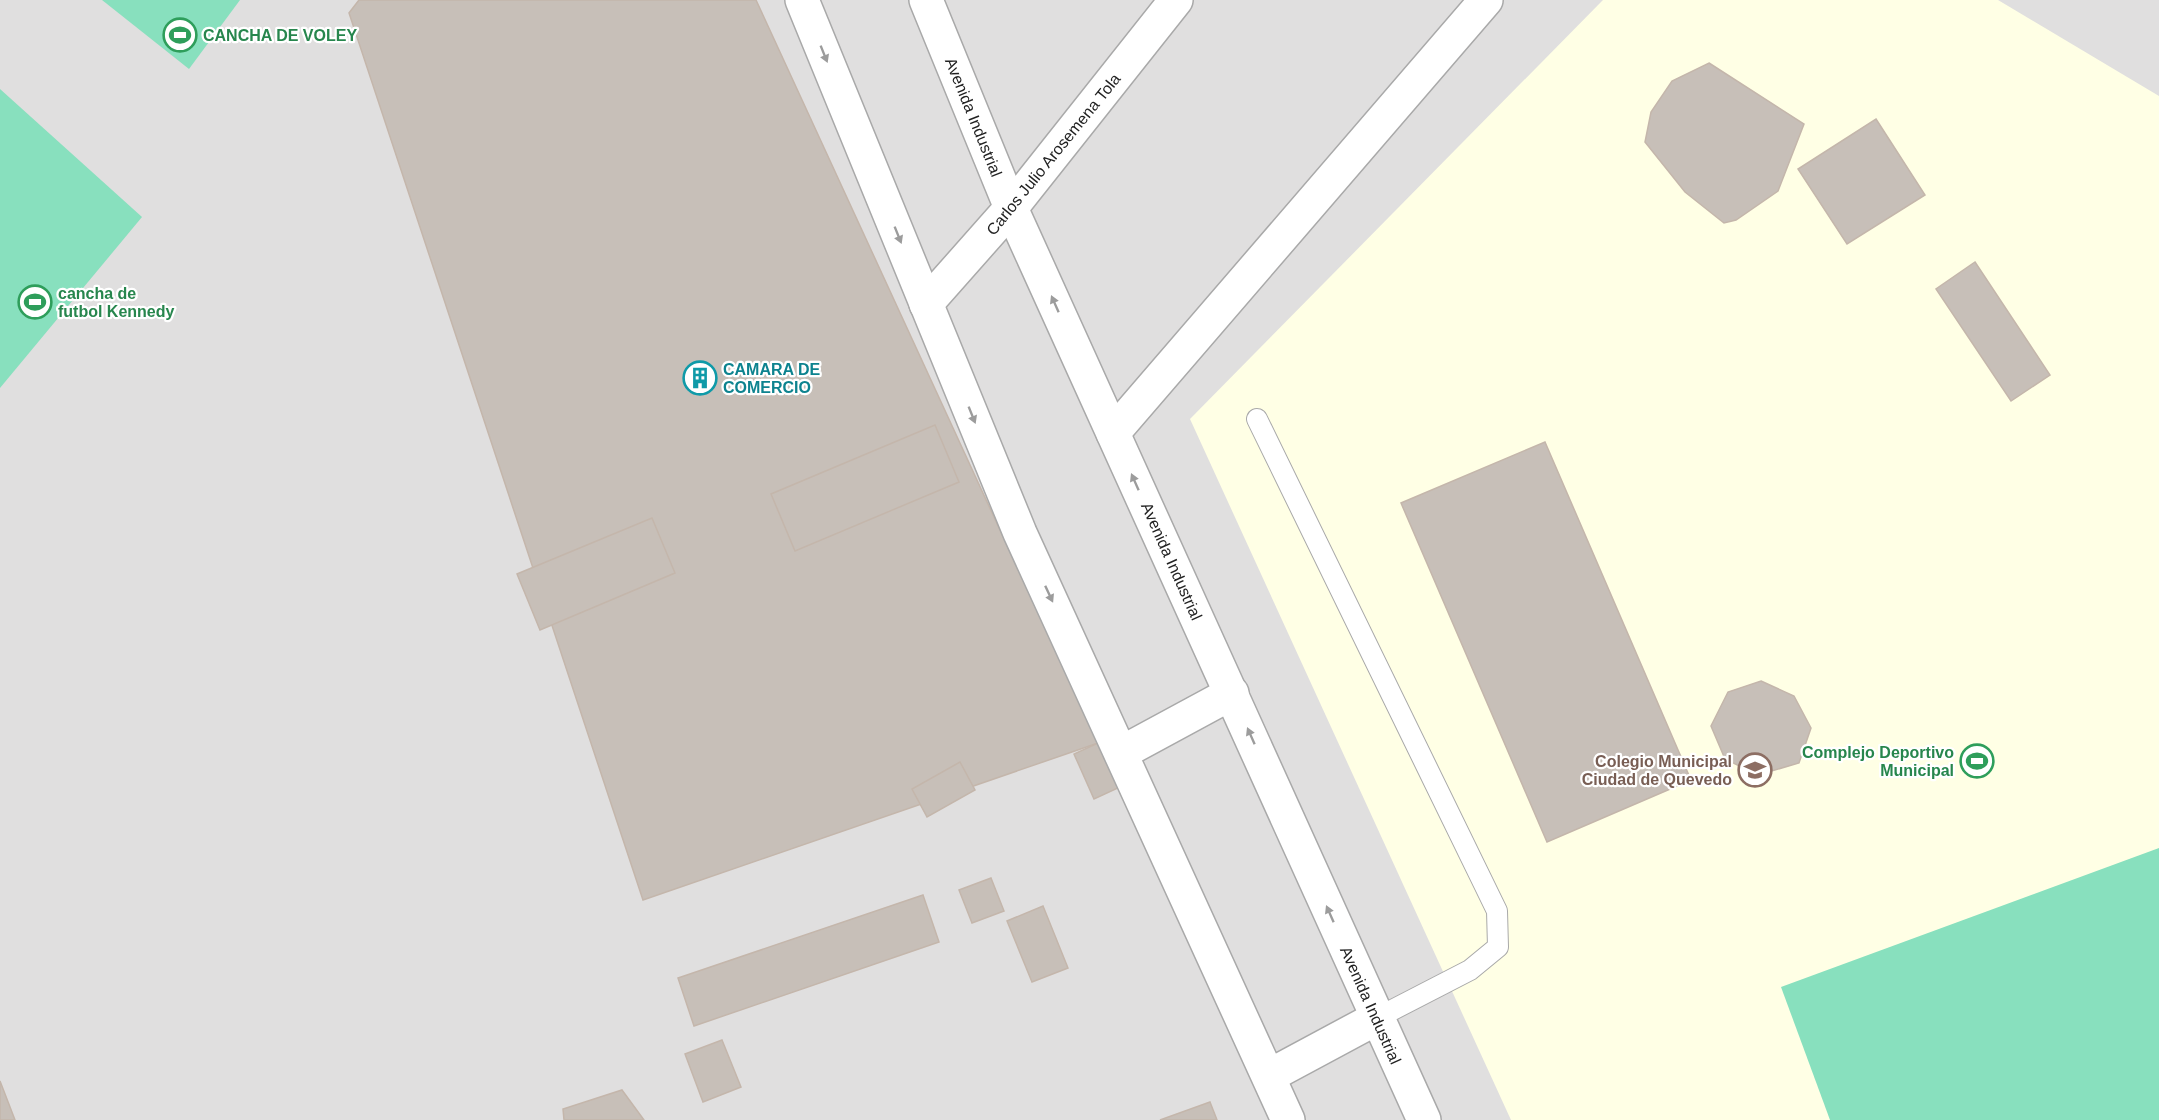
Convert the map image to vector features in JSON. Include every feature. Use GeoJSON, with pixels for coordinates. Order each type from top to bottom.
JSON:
{"type":"FeatureCollection","features":[{"type":"Feature","properties":{"kind":"street"},"geometry":{"type":"LineString","coordinates":[[802,0],[1020,533],[1288,1120]]}},
{"type":"Feature","properties":{"kind":"street","name":"Avenida Industrial"},"geometry":{"type":"LineString","coordinates":[[926,0],[1011,208],[1424,1120]]}},
{"type":"Feature","properties":{"kind":"street","name":"Carlos Julio Arosemena Tola"},"geometry":{"type":"LineString","coordinates":[[926,304],[1011,208],[1176,0]]}},
{"type":"Feature","properties":{"kind":"street"},"geometry":{"type":"LineString","coordinates":[[1113,434],[1486,0]]}},
{"type":"Feature","properties":{"kind":"street"},"geometry":{"type":"LineString","coordinates":[[1121,753],[1232,693]]}},
{"type":"Feature","properties":{"kind":"street"},"geometry":{"type":"LineString","coordinates":[[1269,1076],[1377,1018]]}},
{"type":"Feature","properties":{"kind":"lane"},"geometry":{"type":"LineString","coordinates":[[1257,419],[1497,911],[1498,947],[1470,970],[1377,1018]]}},
{"type":"Feature","properties":{"kind":"shaded area"},"geometry":{"type":"Polygon","coordinates":[[[0,0],[2159,0],[2159,1120],[0,1120],[0,0]]]}},
{"type":"Feature","properties":{"kind":"shaded area","name":"Colegio Municipal Ciudad de Quevedo"},"geometry":{"type":"Polygon","coordinates":[[[1603,0],[1998,0],[2159,96],[2159,1120],[1511,1120],[1190,419],[1603,0]]]}},
{"type":"Feature","properties":{"kind":"green space","name":"CANCHA DE VOLEY"},"geometry":{"type":"Polygon","coordinates":[[[102,0],[240,0],[189,69],[102,0]]]}},
{"type":"Feature","properties":{"kind":"green space","name":"cancha de futbol Kennedy"},"geometry":{"type":"Polygon","coordinates":[[[0,89],[142,217],[0,388],[0,89]]]}},
{"type":"Feature","properties":{"kind":"green space"},"geometry":{"type":"Polygon","coordinates":[[[2159,848],[2159,1120],[1830,1120],[1781,987],[2159,848]]]}},
{"type":"Feature","properties":{"kind":"building","name":"CAMARA DE COMERCIO"},"geometry":{"type":"Polygon","coordinates":[[[359,0],[756,0],[1098,743],[643,900],[349,13],[359,0]]]}},
{"type":"Feature","properties":{"kind":"building"},"geometry":{"type":"Polygon","coordinates":[[[1709,63],[1804,124],[1778,191],[1736,220],[1724,223],[1685,192],[1645,142],[1651,112],[1672,81],[1709,63]]]}},
{"type":"Feature","properties":{"kind":"building"},"geometry":{"type":"Polygon","coordinates":[[[1876,119],[1925,195],[1847,244],[1798,169],[1876,119]]]}},
{"type":"Feature","properties":{"kind":"building"},"geometry":{"type":"Polygon","coordinates":[[[1975,262],[2050,375],[2011,401],[1936,289],[1975,262]]]}},
{"type":"Feature","properties":{"kind":"building"},"geometry":{"type":"Polygon","coordinates":[[[935,425],[959,482],[795,551],[771,494],[935,425]]]}},
{"type":"Feature","properties":{"kind":"building"},"geometry":{"type":"Polygon","coordinates":[[[1545,442],[1691,780],[1547,842],[1401,503],[1545,442]]]}},
{"type":"Feature","properties":{"kind":"building"},"geometry":{"type":"Polygon","coordinates":[[[652,518],[675,573],[540,630],[517,574],[652,518]]]}},
{"type":"Feature","properties":{"kind":"building"},"geometry":{"type":"Polygon","coordinates":[[[1761,681],[1794,696],[1811,728],[1799,763],[1758,775],[1725,759],[1711,726],[1728,692],[1761,681]]]}},
{"type":"Feature","properties":{"kind":"building"},"geometry":{"type":"Polygon","coordinates":[[[1098,743],[1118,788],[1094,799],[1074,754],[1098,743]]]}},
{"type":"Feature","properties":{"kind":"building"},"geometry":{"type":"Polygon","coordinates":[[[960,762],[975,790],[927,817],[912,789],[960,762]]]}},
{"type":"Feature","properties":{"kind":"building"},"geometry":{"type":"Polygon","coordinates":[[[991,878],[1004,911],[972,923],[959,890],[991,878]]]}},
{"type":"Feature","properties":{"kind":"building"},"geometry":{"type":"Polygon","coordinates":[[[923,895],[939,942],[694,1026],[678,978],[923,895]]]}},
{"type":"Feature","properties":{"kind":"building"},"geometry":{"type":"Polygon","coordinates":[[[1043,906],[1068,968],[1032,982],[1007,921],[1043,906]]]}},
{"type":"Feature","properties":{"kind":"building"},"geometry":{"type":"Polygon","coordinates":[[[722,1040],[741,1087],[703,1102],[685,1054],[722,1040]]]}},
{"type":"Feature","properties":{"kind":"building"},"geometry":{"type":"Polygon","coordinates":[[[0,1081],[15,1120],[0,1120],[0,1081]]]}},
{"type":"Feature","properties":{"kind":"building"},"geometry":{"type":"Polygon","coordinates":[[[622,1090],[644,1120],[564,1120],[563,1109],[622,1090]]]}},
{"type":"Feature","properties":{"kind":"building"},"geometry":{"type":"Polygon","coordinates":[[[1210,1102],[1217,1120],[1160,1120],[1210,1102]]]}},
{"type":"Feature","properties":{"kind":"place","name":"CANCHA DE VOLEY"},"geometry":{"type":"Point","coordinates":[180,35]}},
{"type":"Feature","properties":{"kind":"place","name":"cancha de futbol Kennedy"},"geometry":{"type":"Point","coordinates":[35,302]}},
{"type":"Feature","properties":{"kind":"place","name":"CAMARA DE COMERCIO"},"geometry":{"type":"Point","coordinates":[700,378]}},
{"type":"Feature","properties":{"kind":"place","name":"Complejo Deportivo Municipal"},"geometry":{"type":"Point","coordinates":[1977,761]}},
{"type":"Feature","properties":{"kind":"place","name":"Colegio Municipal Ciudad de Quevedo"},"geometry":{"type":"Point","coordinates":[1755,770]}}]}
